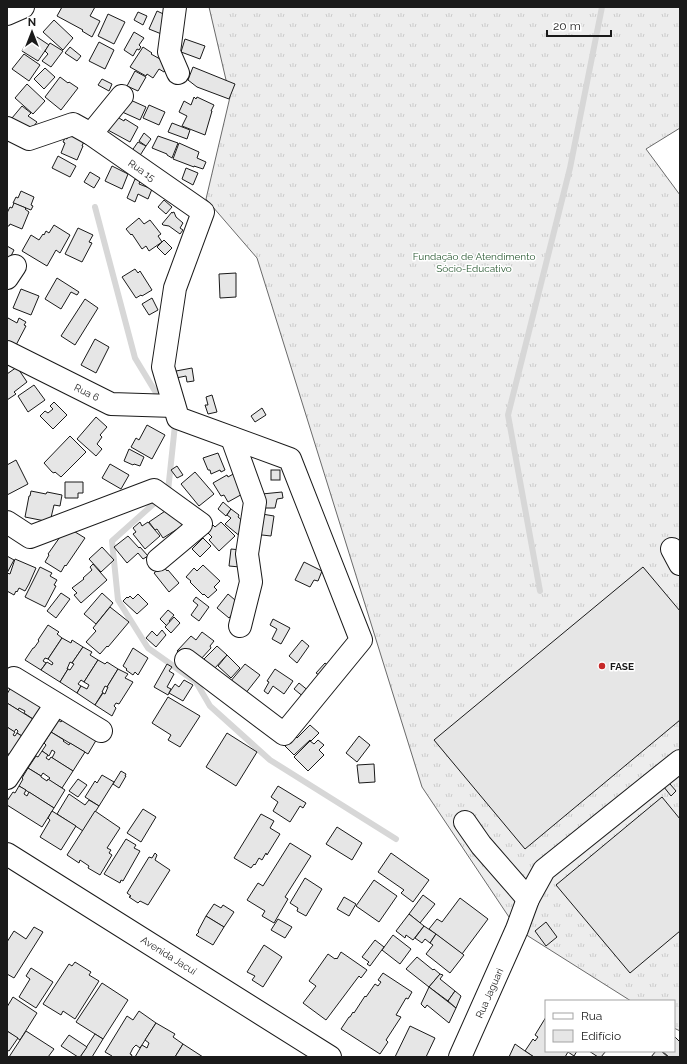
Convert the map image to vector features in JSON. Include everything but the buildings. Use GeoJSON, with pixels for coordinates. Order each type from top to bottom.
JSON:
{"type":"FeatureCollection","features":[{"type":"Feature","properties":{"kind":"street"},"geometry":{"type":"LineString","coordinates":[[7,14],[23,7]]}},
{"type":"Feature","properties":{"kind":"street"},"geometry":{"type":"LineString","coordinates":[[175,7],[169,52],[178,73]]}},
{"type":"Feature","properties":{"kind":"street"},"geometry":{"type":"LineString","coordinates":[[91,134],[122,96]]}},
{"type":"Feature","properties":{"kind":"street","name":"Rua 15"},"geometry":{"type":"LineString","coordinates":[[7,128],[29,139],[74,124],[91,134],[203,212],[175,288],[163,367],[174,406]]}},
{"type":"Feature","properties":{"kind":"street","name":"Rua 6"},"geometry":{"type":"LineString","coordinates":[[7,352],[111,404],[174,406]]}},
{"type":"Feature","properties":{"kind":"street"},"geometry":{"type":"LineString","coordinates":[[174,406],[178,418],[290,459],[361,640],[284,734],[186,660]]}},
{"type":"Feature","properties":{"kind":"street"},"geometry":{"type":"LineString","coordinates":[[232,438],[255,502],[247,554],[251,582],[240,626]]}},
{"type":"Feature","properties":{"kind":"street"},"geometry":{"type":"LineString","coordinates":[[7,522],[30,537],[154,490],[201,524],[158,560]]}},
{"type":"Feature","properties":{"kind":"street"},"geometry":{"type":"LineString","coordinates":[[14,678],[100,731]]}},
{"type":"Feature","properties":{"kind":"street"},"geometry":{"type":"LineString","coordinates":[[7,778],[56,704]]}},
{"type":"Feature","properties":{"kind":"street","name":"Rua Jaguari"},"geometry":{"type":"LineString","coordinates":[[460,1057],[517,929],[528,899],[544,870],[680,761]]}},
{"type":"Feature","properties":{"kind":"street"},"geometry":{"type":"LineString","coordinates":[[465,822],[481,845],[528,899]]}},
{"type":"Feature","properties":{"kind":"street","name":"Avenida Jacuí"},"geometry":{"type":"LineString","coordinates":[[7,854],[330,1057]]}},
{"type":"Feature","properties":{"kind":"green space","name":"Fundação de Atendimento Sócio-Educativo"},"geometry":{"type":"Polygon","coordinates":[[[209,7],[680,7],[680,128],[646,149],[680,195],[680,1031],[675,1028],[675,1000],[629,1000],[517,929],[422,787],[257,258],[206,199],[230,97],[209,7]]]}},
{"type":"Feature","properties":{"kind":"waterway"},"geometry":{"type":"LineString","coordinates":[[540,591],[508,415],[570,168],[602,7]]}},
{"type":"Feature","properties":{"kind":"waterway"},"geometry":{"type":"LineString","coordinates":[[95,207],[135,358],[161,401]]}},
{"type":"Feature","properties":{"kind":"waterway"},"geometry":{"type":"LineString","coordinates":[[173,421],[175,425],[168,491],[112,541],[118,600],[148,648],[196,682],[210,706],[270,760],[396,839]]}},
{"type":"Feature","properties":{"kind":"place","name":"FASE"},"geometry":{"type":"Point","coordinates":[602,666]}}]}
